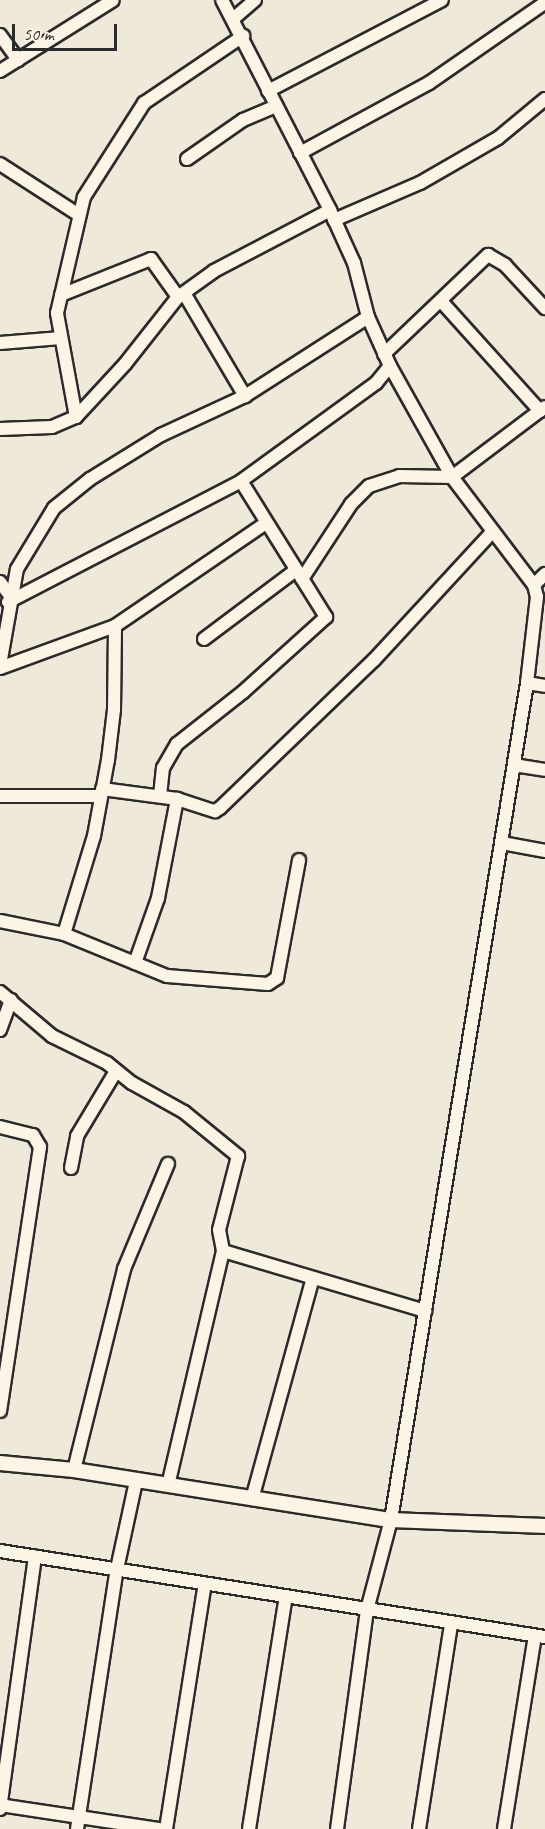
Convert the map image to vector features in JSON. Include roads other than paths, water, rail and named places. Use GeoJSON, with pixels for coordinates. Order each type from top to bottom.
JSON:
{"type":"FeatureCollection","features":[{"type":"Feature","properties":{"kind":"street"},"geometry":{"type":"LineString","coordinates":[[0,71],[113,0]]}},
{"type":"Feature","properties":{"kind":"street"},"geometry":{"type":"LineString","coordinates":[[222,0],[243,36],[268,91],[332,215],[354,263],[368,318],[390,366],[452,477],[539,593]]}},
{"type":"Feature","properties":{"kind":"street"},"geometry":{"type":"LineString","coordinates":[[233,19],[255,0]]}},
{"type":"Feature","properties":{"kind":"street"},"geometry":{"type":"LineString","coordinates":[[268,91],[442,0]]}},
{"type":"Feature","properties":{"kind":"street"},"geometry":{"type":"LineString","coordinates":[[300,153],[429,83],[542,3]]}},
{"type":"Feature","properties":{"kind":"street"},"geometry":{"type":"LineString","coordinates":[[0,34],[18,60]]}},
{"type":"Feature","properties":{"kind":"street"},"geometry":{"type":"LineString","coordinates":[[76,417],[57,313],[79,215],[91,182],[144,103],[243,36]]}},
{"type":"Feature","properties":{"kind":"street"},"geometry":{"type":"LineString","coordinates":[[0,429],[52,427],[76,417],[125,364],[181,295],[214,271],[332,215],[420,183],[498,138],[545,99]]}},
{"type":"Feature","properties":{"kind":"street"},"geometry":{"type":"LineString","coordinates":[[187,159],[243,120],[276,106]]}},
{"type":"Feature","properties":{"kind":"street"},"geometry":{"type":"LineString","coordinates":[[0,166],[79,215]]}},
{"type":"Feature","properties":{"kind":"street"},"geometry":{"type":"LineString","coordinates":[[384,354],[488,255],[505,265],[545,308]]}},
{"type":"Feature","properties":{"kind":"street"},"geometry":{"type":"LineString","coordinates":[[61,294],[151,259],[181,295],[245,396]]}},
{"type":"Feature","properties":{"kind":"street"},"geometry":{"type":"LineString","coordinates":[[204,639],[299,574],[351,504],[369,486],[399,476],[452,477],[542,409],[441,301]]}},
{"type":"Feature","properties":{"kind":"street"},"geometry":{"type":"LineString","coordinates":[[266,523],[115,626],[0,667],[9,599],[17,569],[54,508],[90,479],[160,435],[245,396],[368,318]]}},
{"type":"Feature","properties":{"kind":"street"},"geometry":{"type":"LineString","coordinates":[[0,343],[61,338]]}},
{"type":"Feature","properties":{"kind":"street"},"geometry":{"type":"LineString","coordinates":[[9,599],[241,481],[376,383],[390,366]]}},
{"type":"Feature","properties":{"kind":"street"},"geometry":{"type":"LineString","coordinates":[[160,796],[164,768],[177,744],[243,692],[326,617],[241,481]]}},
{"type":"Feature","properties":{"kind":"street"},"geometry":{"type":"LineString","coordinates":[[0,796],[102,792],[160,796],[214,811],[233,799],[374,660],[492,532]]}},
{"type":"Feature","properties":{"kind":"street"},"geometry":{"type":"LineString","coordinates":[[337,1829],[367,1610],[391,1520],[514,765],[539,593],[545,574]]}},
{"type":"Feature","properties":{"kind":"street"},"geometry":{"type":"LineString","coordinates":[[0,582],[9,599]]}},
{"type":"Feature","properties":{"kind":"street"},"geometry":{"type":"LineString","coordinates":[[64,934],[91,846],[102,792],[114,710],[115,626]]}},
{"type":"Feature","properties":{"kind":"street"},"geometry":{"type":"LineString","coordinates":[[527,683],[545,686]]}},
{"type":"Feature","properties":{"kind":"street"},"geometry":{"type":"LineString","coordinates":[[514,765],[545,770]]}},
{"type":"Feature","properties":{"kind":"street"},"geometry":{"type":"LineString","coordinates":[[135,963],[158,898],[177,799]]}},
{"type":"Feature","properties":{"kind":"street"},"geometry":{"type":"LineString","coordinates":[[501,843],[545,851]]}},
{"type":"Feature","properties":{"kind":"street"},"geometry":{"type":"LineString","coordinates":[[0,921],[64,934],[167,976],[274,982],[299,860]]}},
{"type":"Feature","properties":{"kind":"street"},"geometry":{"type":"LineString","coordinates":[[0,992],[52,1036],[116,1071],[183,1112],[238,1156],[219,1230],[223,1251],[168,1485]]}},
{"type":"Feature","properties":{"kind":"street"},"geometry":{"type":"LineString","coordinates":[[0,1030],[11,1000]]}},
{"type":"Feature","properties":{"kind":"street"},"geometry":{"type":"LineString","coordinates":[[71,1168],[77,1136],[102,1088],[116,1071]]}},
{"type":"Feature","properties":{"kind":"street"},"geometry":{"type":"LineString","coordinates":[[0,1127],[33,1135],[40,1147],[0,1411]]}},
{"type":"Feature","properties":{"kind":"street"},"geometry":{"type":"LineString","coordinates":[[74,1470],[124,1269],[168,1164]]}},
{"type":"Feature","properties":{"kind":"street"},"geometry":{"type":"LineString","coordinates":[[223,1251],[425,1311]]}},
{"type":"Feature","properties":{"kind":"street"},"geometry":{"type":"LineString","coordinates":[[252,1499],[313,1278]]}},
{"type":"Feature","properties":{"kind":"street"},"geometry":{"type":"LineString","coordinates":[[0,1464],[74,1470],[391,1520],[545,1526]]}},
{"type":"Feature","properties":{"kind":"street"},"geometry":{"type":"LineString","coordinates":[[78,1823],[117,1569],[136,1481]]}},
{"type":"Feature","properties":{"kind":"street"},"geometry":{"type":"LineString","coordinates":[[0,1551],[286,1596],[451,1625],[540,1636],[504,1829]]}},
{"type":"Feature","properties":{"kind":"street"},"geometry":{"type":"LineString","coordinates":[[35,1556],[0,1806],[78,1823],[159,1829]]}},
{"type":"Feature","properties":{"kind":"street"},"geometry":{"type":"LineString","coordinates":[[166,1829],[205,1584]]}},
{"type":"Feature","properties":{"kind":"street"},"geometry":{"type":"LineString","coordinates":[[249,1829],[286,1596]]}},
{"type":"Feature","properties":{"kind":"street"},"geometry":{"type":"LineString","coordinates":[[419,1829],[451,1625]]}}]}
